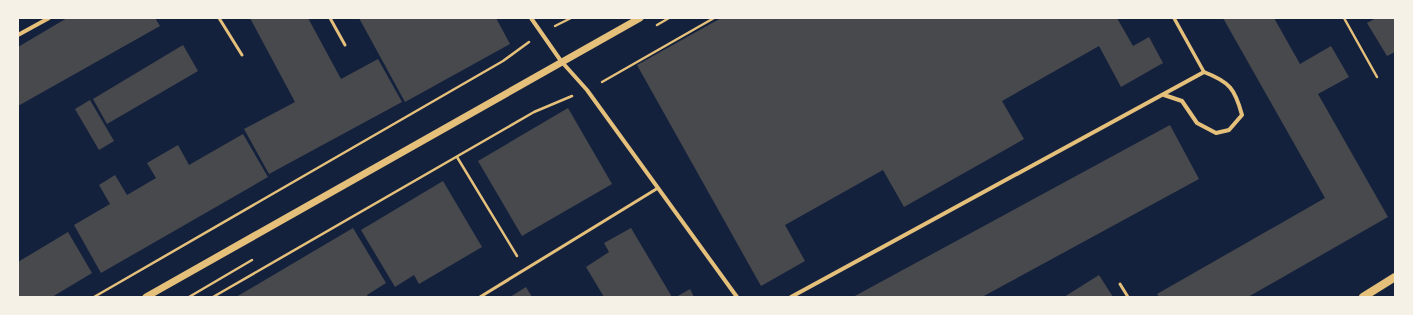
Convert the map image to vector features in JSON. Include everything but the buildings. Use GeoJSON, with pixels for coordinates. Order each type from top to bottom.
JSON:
{"type":"FeatureCollection","features":[{"type":"Feature","properties":{"kind":"main road"},"geometry":{"type":"LineString","coordinates":[[1363,297],[1395,277]]}},
{"type":"Feature","properties":{"kind":"street"},"geometry":{"type":"LineString","coordinates":[[18,35],[49,18]]}},
{"type":"Feature","properties":{"kind":"street"},"geometry":{"type":"LineString","coordinates":[[531,18],[561,61],[587,90],[737,297]]}},
{"type":"Feature","properties":{"kind":"street"},"geometry":{"type":"LineString","coordinates":[[146,297],[561,61],[640,18]]}},
{"type":"Feature","properties":{"kind":"street"},"geometry":{"type":"LineString","coordinates":[[1164,95],[1182,101],[1196,123],[1216,133],[1229,130],[1242,115],[1237,95],[1221,78],[1204,72],[1174,18]]}},
{"type":"Feature","properties":{"kind":"street"},"geometry":{"type":"LineString","coordinates":[[791,297],[1204,72]]}},
{"type":"Feature","properties":{"kind":"lane"},"geometry":{"type":"LineString","coordinates":[[219,18],[242,55]]}},
{"type":"Feature","properties":{"kind":"lane"},"geometry":{"type":"LineString","coordinates":[[330,18],[345,45]]}},
{"type":"Feature","properties":{"kind":"lane"},"geometry":{"type":"LineString","coordinates":[[480,297],[658,188]]}},
{"type":"Feature","properties":{"kind":"lane"},"geometry":{"type":"LineString","coordinates":[[1120,284],[1128,297]]}},
{"type":"Feature","properties":{"kind":"path"},"geometry":{"type":"LineString","coordinates":[[94,297],[503,61],[541,33],[571,18]]}},
{"type":"Feature","properties":{"kind":"path"},"geometry":{"type":"LineString","coordinates":[[213,297],[534,112],[587,90],[714,18]]}},
{"type":"Feature","properties":{"kind":"path"},"geometry":{"type":"LineString","coordinates":[[1344,18],[1377,77]]}},
{"type":"Feature","properties":{"kind":"path"},"geometry":{"type":"LineString","coordinates":[[457,157],[525,269]]}}]}
